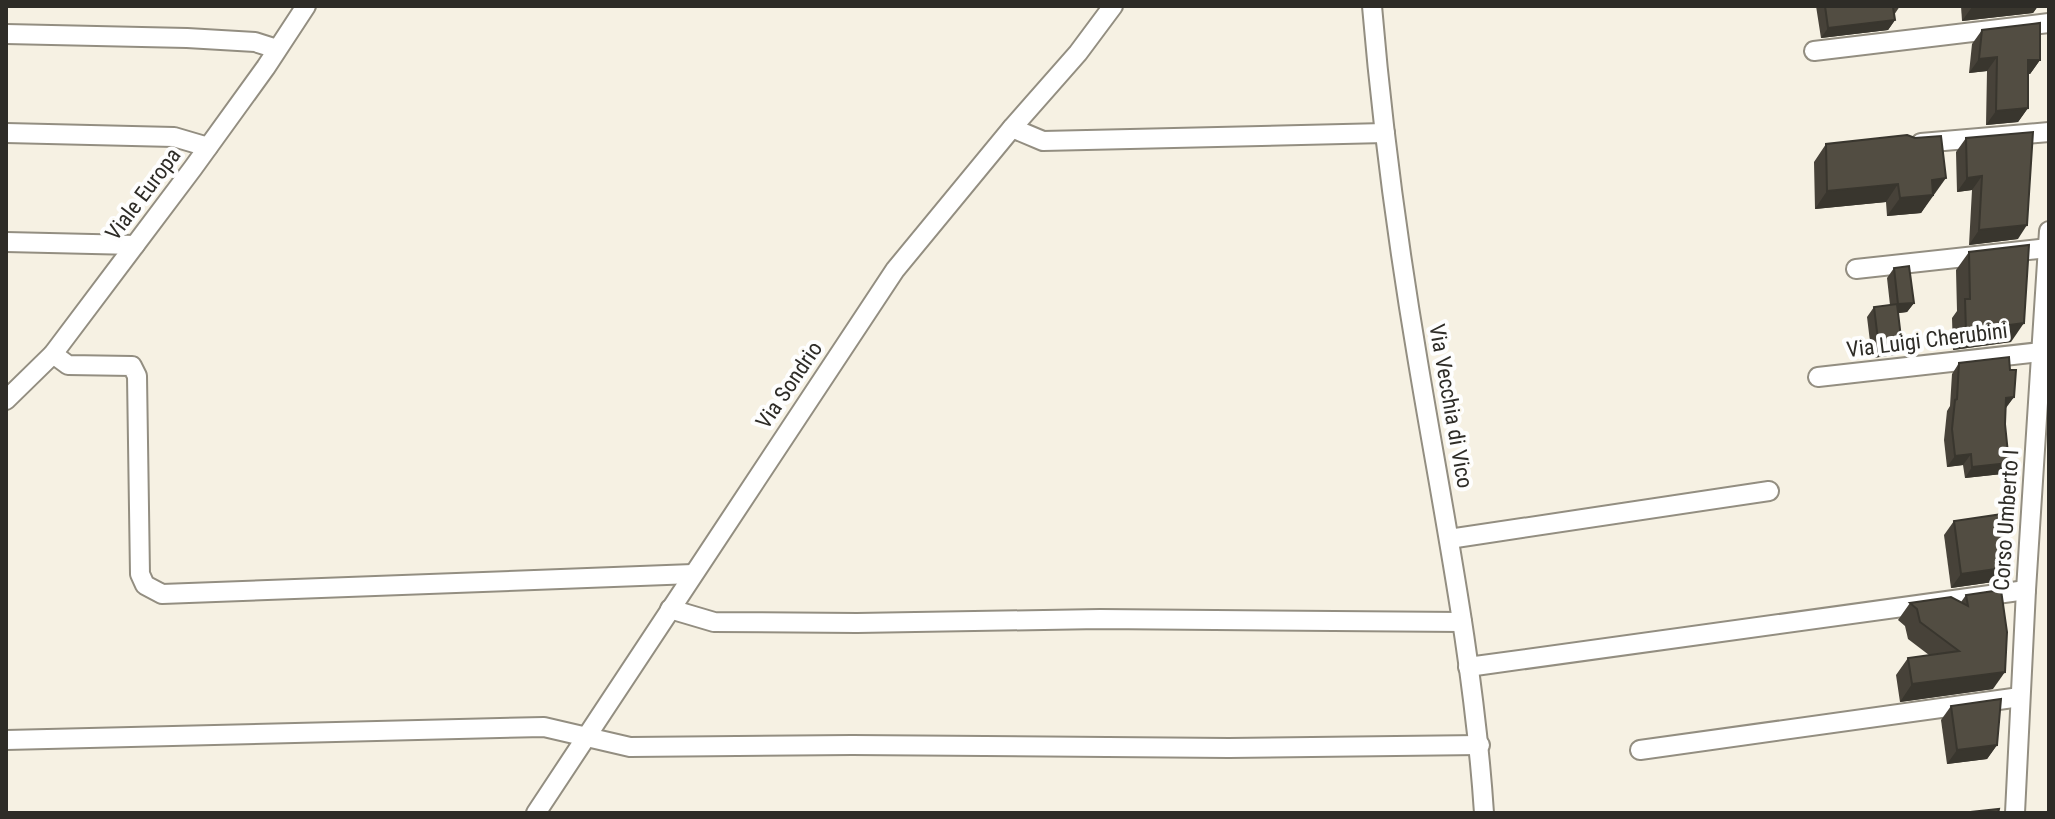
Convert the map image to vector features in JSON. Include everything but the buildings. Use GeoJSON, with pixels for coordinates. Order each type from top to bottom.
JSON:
{"type":"FeatureCollection","features":[{"type":"Feature","properties":{"kind":"street","name":"Viale Europa"},"geometry":{"type":"LineString","coordinates":[[6,400],[53,354],[208,147],[306,6]]}},
{"type":"Feature","properties":{"kind":"street","name":"Via Sondrio"},"geometry":{"type":"LineString","coordinates":[[536,813],[895,270],[1078,53],[1113,6]]}},
{"type":"Feature","properties":{"kind":"street","name":"Via Vecchia di Vico"},"geometry":{"type":"LineString","coordinates":[[1372,6],[1385,133],[1417,359],[1449,539],[1480,745],[1484,813]]}},
{"type":"Feature","properties":{"kind":"street"},"geometry":{"type":"LineString","coordinates":[[1814,51],[2049,23]]}},
{"type":"Feature","properties":{"kind":"street"},"geometry":{"type":"LineString","coordinates":[[6,34],[187,38],[255,42],[277,49]]}},
{"type":"Feature","properties":{"kind":"street"},"geometry":{"type":"LineString","coordinates":[[1012,128],[1043,141],[1385,133]]}},
{"type":"Feature","properties":{"kind":"street"},"geometry":{"type":"LineString","coordinates":[[1902,144],[2049,132]]}},
{"type":"Feature","properties":{"kind":"street"},"geometry":{"type":"LineString","coordinates":[[6,133],[174,137],[208,147]]}},
{"type":"Feature","properties":{"kind":"street","name":"Corso Umberto I"},"geometry":{"type":"LineString","coordinates":[[2010,810],[2046,351],[2049,231]]}},
{"type":"Feature","properties":{"kind":"street"},"geometry":{"type":"LineString","coordinates":[[6,242],[135,245]]}},
{"type":"Feature","properties":{"kind":"street"},"geometry":{"type":"LineString","coordinates":[[1856,269],[2048,248]]}},
{"type":"Feature","properties":{"kind":"street","name":"Via Luigi Cherubini"},"geometry":{"type":"LineString","coordinates":[[1818,377],[2046,351]]}},
{"type":"Feature","properties":{"kind":"street"},"geometry":{"type":"LineString","coordinates":[[53,354],[68,365],[132,366],[137,376],[140,574],[145,585],[162,594],[693,574]]}},
{"type":"Feature","properties":{"kind":"street"},"geometry":{"type":"LineString","coordinates":[[1449,539],[1769,491]]}},
{"type":"Feature","properties":{"kind":"street"},"geometry":{"type":"LineString","coordinates":[[1468,667],[2026,590]]}},
{"type":"Feature","properties":{"kind":"street"},"geometry":{"type":"LineString","coordinates":[[670,609],[714,622],[1100,619],[1462,622]]}},
{"type":"Feature","properties":{"kind":"street"},"geometry":{"type":"LineString","coordinates":[[1640,750],[2020,697]]}},
{"type":"Feature","properties":{"kind":"street"},"geometry":{"type":"LineString","coordinates":[[6,740],[544,727],[630,747],[1229,748],[1480,745]]}}]}
